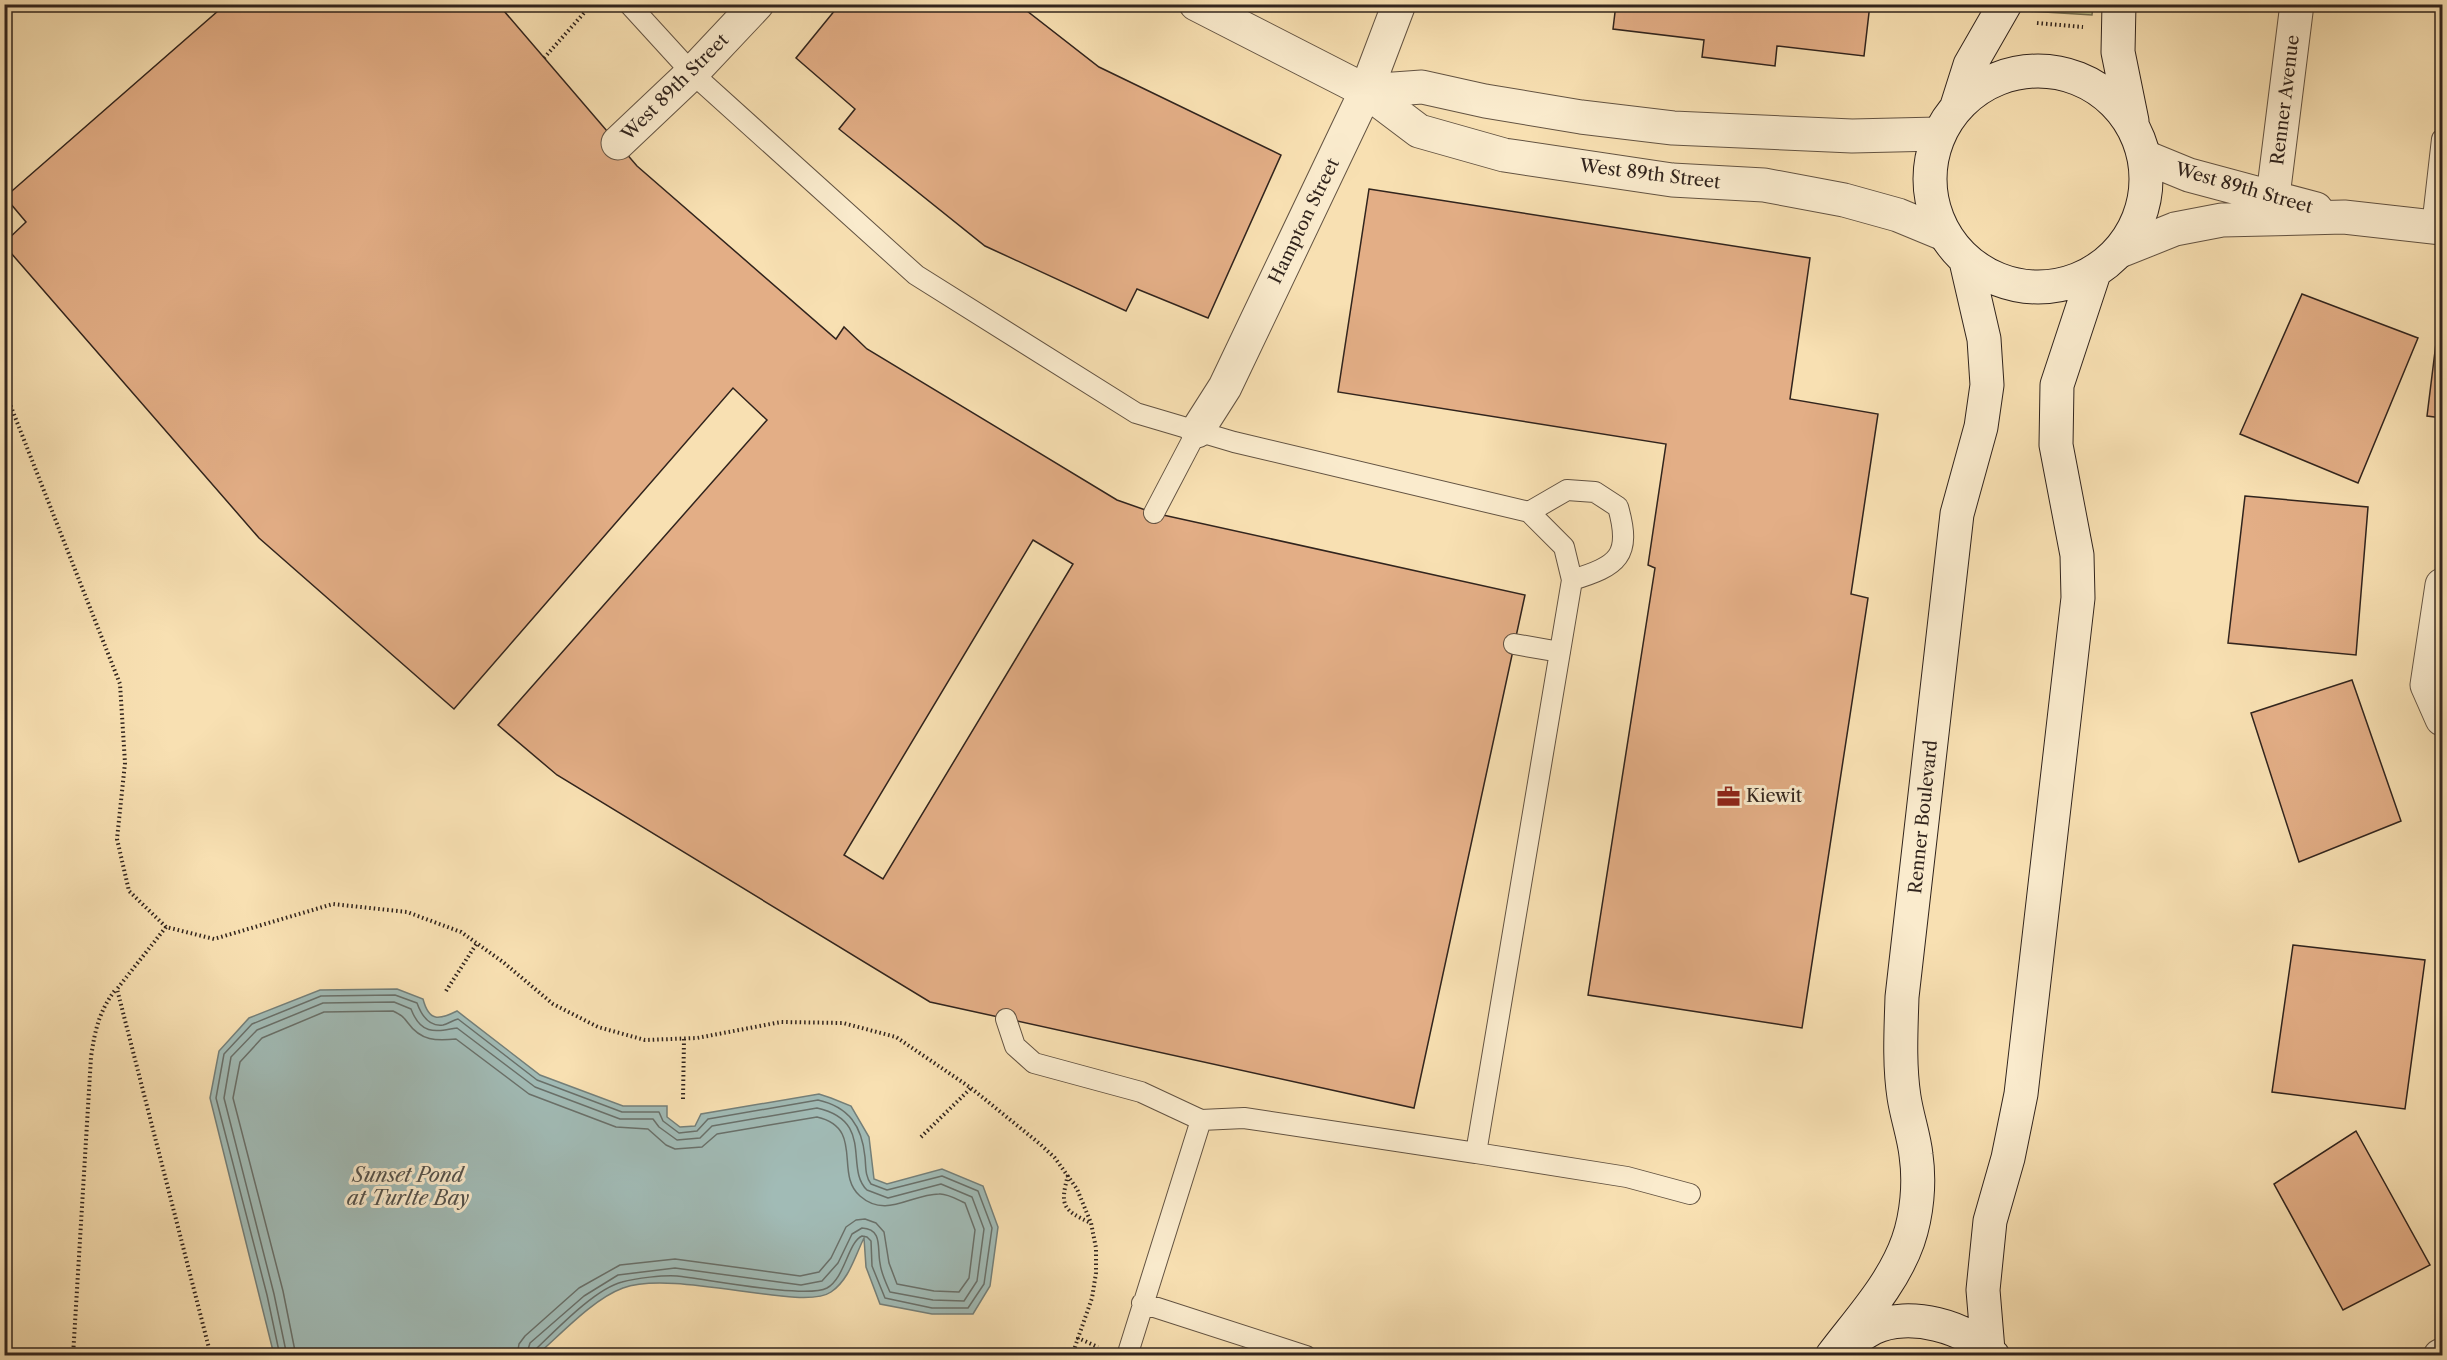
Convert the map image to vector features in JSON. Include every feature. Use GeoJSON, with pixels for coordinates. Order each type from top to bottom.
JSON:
{"type":"FeatureCollection","features":[{"type":"Feature","properties":{"kind":"main road","name":"West 89th Street"},"geometry":{"type":"LineString","coordinates":[[618,143],[692,73],[757,4]]}},
{"type":"Feature","properties":{"kind":"main road","name":"West 89th Street"},"geometry":{"type":"LineString","coordinates":[[1196,4],[1366,91],[1419,131],[1504,155],[1672,180],[1764,185],[1821,195],[1899,215],[1944,234]]}},
{"type":"Feature","properties":{"kind":"main road","name":"Hampton Street"},"geometry":{"type":"LineString","coordinates":[[1197,431],[1225,387],[1366,91],[1399,4]]}},
{"type":"Feature","properties":{"kind":"main road"},"geometry":{"type":"LineString","coordinates":[[2005,4],[1970,65],[1957,105],[1938,135],[1929,168],[1931,203],[1944,234],[1966,261],[1995,279],[2029,288],[2062,285],[2094,273],[2120,251],[2138,224],[2147,191],[2145,157],[2133,126],[2118,52],[2119,4]]}},
{"type":"Feature","properties":{"kind":"main road","name":"Renner Avenue"},"geometry":{"type":"LineString","coordinates":[[2273,196],[2297,4]]}},
{"type":"Feature","properties":{"kind":"main road"},"geometry":{"type":"LineString","coordinates":[[1957,105],[1984,84],[2017,73],[2051,71],[2085,81],[2113,100],[2133,126]]}},
{"type":"Feature","properties":{"kind":"main road"},"geometry":{"type":"LineString","coordinates":[[1366,91],[1422,87],[1485,101],[1581,117],[1673,128],[1852,136],[1938,135]]}},
{"type":"Feature","properties":{"kind":"main road","name":"West 89th Street"},"geometry":{"type":"LineString","coordinates":[[2145,157],[2189,175],[2344,217]]}},
{"type":"Feature","properties":{"kind":"main road","name":"West 89th Street"},"geometry":{"type":"LineString","coordinates":[[2120,251],[2175,229],[2222,220],[2344,217],[2437,228]]}},
{"type":"Feature","properties":{"kind":"main road","name":"Renner Boulevard"},"geometry":{"type":"LineString","coordinates":[[1833,1355],[1885,1286],[1905,1248],[1914,1218],[1917,1156],[1904,1096],[1900,1051],[1902,997],[1957,514],[1981,427],[1987,385],[1984,339],[1966,261]]}},
{"type":"Feature","properties":{"kind":"main road"},"geometry":{"type":"LineString","coordinates":[[1990,1353],[1983,1290],[1990,1221],[2008,1158],[2020,1094],[2078,598],[2077,555],[2056,445],[2057,385],[2094,273]]}},
{"type":"Feature","properties":{"kind":"main road"},"geometry":{"type":"LineString","coordinates":[[2442,585],[2427,685],[2442,719]]}},
{"type":"Feature","properties":{"kind":"main road"},"geometry":{"type":"LineString","coordinates":[[1833,1355],[1874,1327],[1911,1320],[1938,1324],[1969,1336],[1990,1353]]}},
{"type":"Feature","properties":{"kind":"lane"},"geometry":{"type":"LineString","coordinates":[[628,4],[692,73],[916,275],[1136,413],[1234,442],[1529,512],[1564,547],[1572,580],[1476,1153]]}},
{"type":"Feature","properties":{"kind":"lane"},"geometry":{"type":"LineString","coordinates":[[2437,228],[2442,139]]}},
{"type":"Feature","properties":{"kind":"lane"},"geometry":{"type":"LineString","coordinates":[[1154,513],[1197,431]]}},
{"type":"Feature","properties":{"kind":"lane"},"geometry":{"type":"LineString","coordinates":[[1529,512],[1567,490],[1595,492],[1618,507],[1625,532],[1620,556],[1599,572],[1572,580]]}},
{"type":"Feature","properties":{"kind":"lane"},"geometry":{"type":"LineString","coordinates":[[1514,644],[1560,652]]}},
{"type":"Feature","properties":{"kind":"lane"},"geometry":{"type":"LineString","coordinates":[[1006,1019],[1015,1046],[1034,1062],[1141,1092],[1201,1120],[1244,1118],[1476,1153],[1627,1177],[1690,1194]]}},
{"type":"Feature","properties":{"kind":"lane"},"geometry":{"type":"LineString","coordinates":[[1127,1356],[1201,1120]]}},
{"type":"Feature","properties":{"kind":"lane"},"geometry":{"type":"LineString","coordinates":[[1142,1303],[1306,1356]]}},
{"type":"Feature","properties":{"kind":"path"},"geometry":{"type":"LineString","coordinates":[[544,58],[592,4]]}},
{"type":"Feature","properties":{"kind":"path"},"geometry":{"type":"LineString","coordinates":[[2033,22],[2091,28]]}},
{"type":"Feature","properties":{"kind":"path"},"geometry":{"type":"LineString","coordinates":[[4,389],[120,684],[125,763],[117,839],[129,891],[166,927],[214,939],[333,904],[407,912],[461,932],[553,1004],[598,1027],[645,1040],[697,1038],[781,1022],[843,1023],[896,1037],[971,1088],[1040,1144],[1068,1174],[1085,1206],[1096,1248],[1096,1273],[1092,1298],[1072,1356]]}},
{"type":"Feature","properties":{"kind":"path"},"geometry":{"type":"LineString","coordinates":[[73,1356],[91,1057],[95,1026],[104,1005],[166,927]]}},
{"type":"Feature","properties":{"kind":"path"},"geometry":{"type":"LineString","coordinates":[[446,991],[477,943]]}},
{"type":"Feature","properties":{"kind":"path"},"geometry":{"type":"LineString","coordinates":[[117,989],[211,1356]]}},
{"type":"Feature","properties":{"kind":"path"},"geometry":{"type":"LineString","coordinates":[[683,1099],[684,1039]]}},
{"type":"Feature","properties":{"kind":"path"},"geometry":{"type":"LineString","coordinates":[[921,1137],[971,1088]]}},
{"type":"Feature","properties":{"kind":"path"},"geometry":{"type":"LineString","coordinates":[[1068,1174],[1063,1198],[1065,1206],[1080,1218],[1091,1223]]}},
{"type":"Feature","properties":{"kind":"path"},"geometry":{"type":"LineString","coordinates":[[1078,1338],[1102,1348]]}},
{"type":"Feature","properties":{"kind":"green space"},"geometry":{"type":"Polygon","coordinates":[[[2031,5],[2093,5],[2092,15],[2027,11],[2031,5]]]}},
{"type":"Feature","properties":{"kind":"water","name":"Sunset Pond at Turlte Bay"},"geometry":{"type":"Polygon","coordinates":[[[397,989],[423,999],[428,1012],[436,1017],[457,1011],[540,1075],[623,1106],[667,1106],[667,1117],[680,1127],[695,1126],[701,1114],[819,1094],[851,1106],[869,1137],[874,1179],[887,1184],[942,1169],[983,1186],[998,1227],[990,1286],[973,1314],[932,1314],[880,1304],[866,1267],[864,1238],[847,1274],[831,1292],[816,1297],[794,1297],[674,1283],[623,1288],[589,1308],[537,1355],[274,1355],[210,1098],[219,1051],[249,1018],[320,990],[397,989]]]}},
{"type":"Feature","properties":{"kind":"building"},"geometry":{"type":"Polygon","coordinates":[[[226,4],[498,4],[637,166],[836,339],[844,327],[867,349],[1117,500],[1154,513],[1525,595],[1414,1108],[930,1002],[557,775],[498,725],[767,420],[733,388],[454,709],[259,538],[4,245],[26,222],[5,197],[226,4]],[[1033,540],[844,855],[883,879],[1073,564],[1033,540]]]}},
{"type":"Feature","properties":{"kind":"building"},"geometry":{"type":"Polygon","coordinates":[[[840,4],[1018,4],[1099,67],[1281,155],[1208,318],[1137,289],[1126,311],[985,246],[839,129],[855,109],[796,58],[840,4]]]}},
{"type":"Feature","properties":{"kind":"building"},"geometry":{"type":"Polygon","coordinates":[[[1616,4],[1870,4],[1864,56],[1777,46],[1775,66],[1702,57],[1704,40],[1613,29],[1616,4]]]}},
{"type":"Feature","properties":{"kind":"building","name":"Kiewit"},"geometry":{"type":"Polygon","coordinates":[[[1369,189],[1810,258],[1790,399],[1878,414],[1851,594],[1868,598],[1802,1028],[1588,995],[1655,568],[1648,565],[1666,444],[1338,392],[1369,189]]]}},
{"type":"Feature","properties":{"kind":"building"},"geometry":{"type":"Polygon","coordinates":[[[2302,294],[2418,338],[2358,483],[2240,434],[2302,294]]]}},
{"type":"Feature","properties":{"kind":"building"},"geometry":{"type":"Polygon","coordinates":[[[2439,319],[2442,320],[2442,418],[2427,416],[2439,319]]]}},
{"type":"Feature","properties":{"kind":"building"},"geometry":{"type":"Polygon","coordinates":[[[2245,496],[2368,507],[2356,655],[2228,643],[2245,496]]]}},
{"type":"Feature","properties":{"kind":"building"},"geometry":{"type":"Polygon","coordinates":[[[2352,680],[2401,821],[2299,862],[2251,713],[2352,680]]]}},
{"type":"Feature","properties":{"kind":"building"},"geometry":{"type":"Polygon","coordinates":[[[2293,945],[2425,960],[2405,1109],[2272,1092],[2293,945]]]}},
{"type":"Feature","properties":{"kind":"building"},"geometry":{"type":"Polygon","coordinates":[[[2356,1131],[2430,1265],[2343,1310],[2274,1184],[2356,1131]]]}},
{"type":"Feature","properties":{"kind":"place","name":"Kiewit"},"geometry":{"type":"Point","coordinates":[1728,796]}}]}
